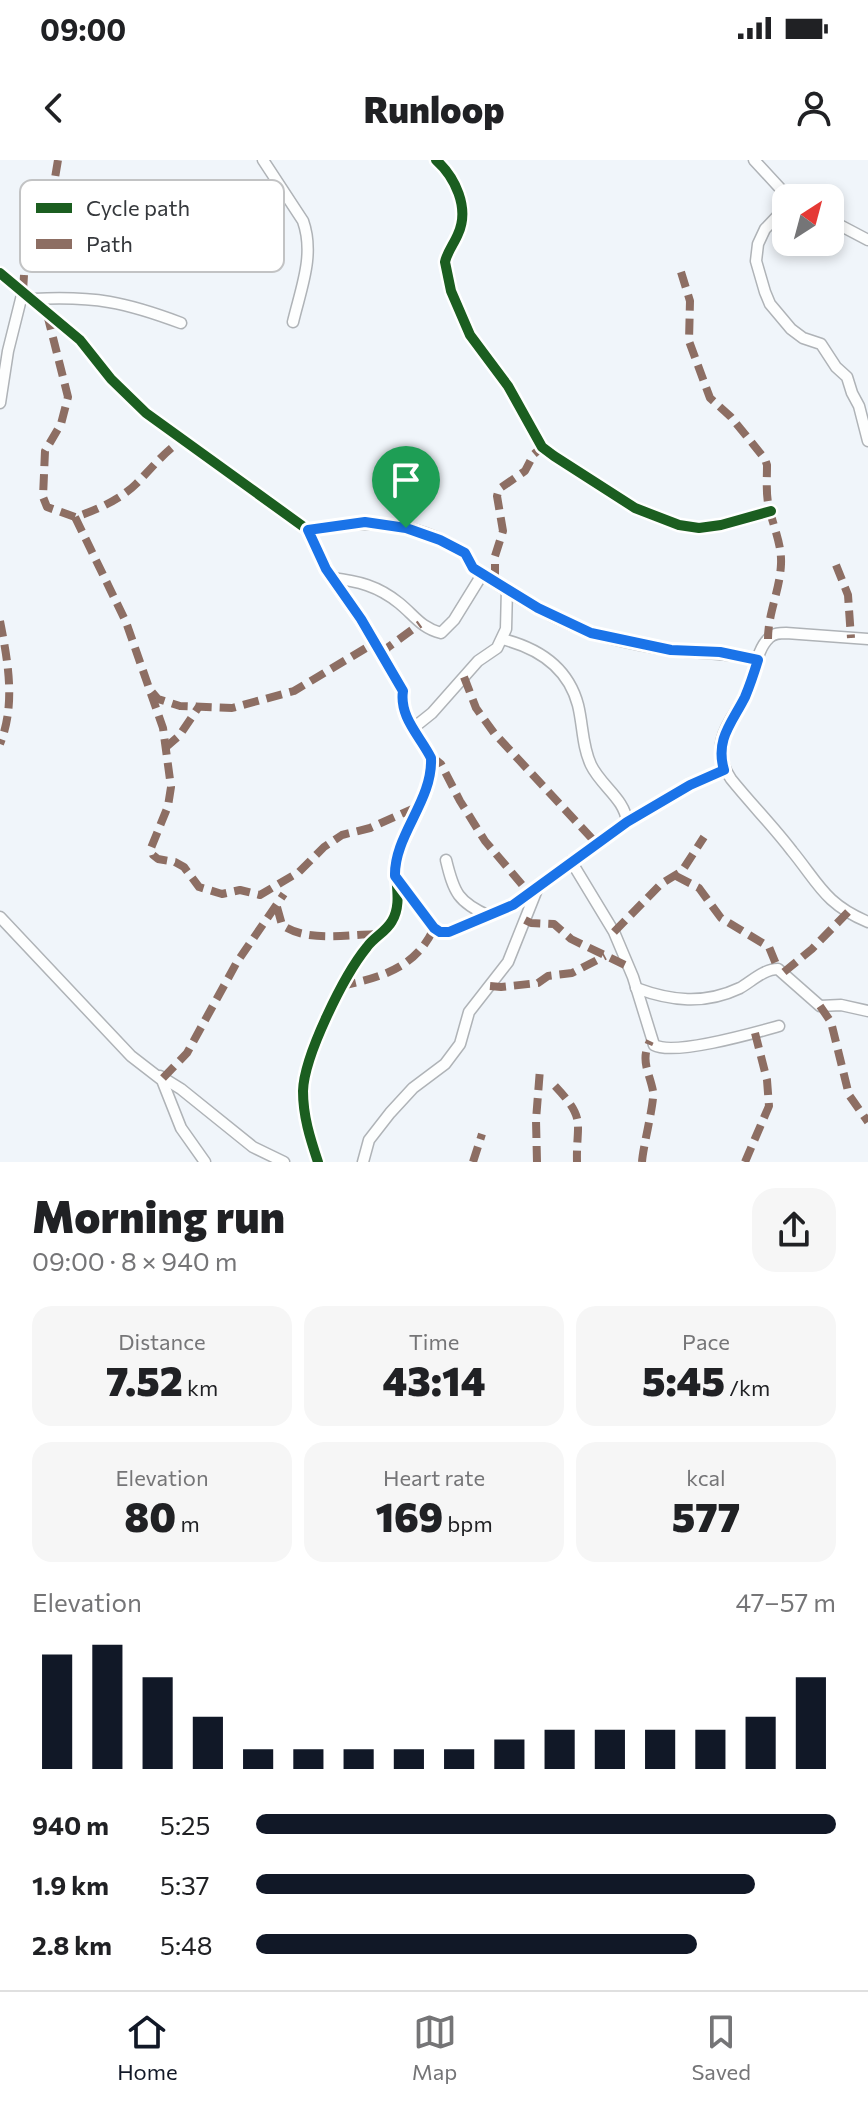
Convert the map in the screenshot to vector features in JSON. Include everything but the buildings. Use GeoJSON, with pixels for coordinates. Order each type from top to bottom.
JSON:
{"type":"FeatureCollection","features":[{"type":"Feature","properties":{"kind":"street"},"geometry":{"type":"LineString","coordinates":[[263,160],[276,180]]}},
{"type":"Feature","properties":{"kind":"street"},"geometry":{"type":"LineString","coordinates":[[436,160],[449,172],[463,208],[463,221],[445,262],[461,318],[482,354],[508,386],[542,447],[635,508],[679,525],[699,528],[721,525],[771,511]]}},
{"type":"Feature","properties":{"kind":"street"},"geometry":{"type":"LineString","coordinates":[[754,160],[776,184]]}},
{"type":"Feature","properties":{"kind":"street"},"geometry":{"type":"LineString","coordinates":[[284,192],[303,221],[309,254],[293,322]]}},
{"type":"Feature","properties":{"kind":"street"},"geometry":{"type":"LineString","coordinates":[[772,222],[758,244],[756,261],[770,304],[785,323],[803,338],[821,344],[836,367],[847,377],[868,441]]}},
{"type":"Feature","properties":{"kind":"street"},"geometry":{"type":"LineString","coordinates":[[844,227],[868,240]]}},
{"type":"Feature","properties":{"kind":"street"},"geometry":{"type":"LineString","coordinates":[[0,273],[80,340],[111,379],[146,413],[308,530],[332,578],[361,619],[403,691],[402,700],[412,729],[428,753],[431,766],[419,806],[397,855],[397,903],[392,920],[368,945],[340,986],[307,1070],[303,1087],[307,1128],[318,1162]]}},
{"type":"Feature","properties":{"kind":"street"},"geometry":{"type":"LineString","coordinates":[[0,403],[8,351],[23,291]]}},
{"type":"Feature","properties":{"kind":"street"},"geometry":{"type":"LineString","coordinates":[[34,299],[119,302],[181,323]]}},
{"type":"Feature","properties":{"kind":"street"},"geometry":{"type":"LineString","coordinates":[[308,530],[365,522],[406,528],[465,553],[473,568],[565,622],[591,633],[671,650],[720,652],[758,660]]}},
{"type":"Feature","properties":{"kind":"street"},"geometry":{"type":"LineString","coordinates":[[332,578],[367,583],[398,602],[422,626],[441,633],[454,620],[483,573]]}},
{"type":"Feature","properties":{"kind":"street"},"geometry":{"type":"LineString","coordinates":[[412,729],[432,713],[472,667],[497,648],[506,629],[507,588]]}},
{"type":"Feature","properties":{"kind":"street"},"geometry":{"type":"LineString","coordinates":[[868,639],[774,634],[768,639],[750,685],[722,738],[721,759],[724,770],[794,853],[824,895],[868,922]]}},
{"type":"Feature","properties":{"kind":"street"},"geometry":{"type":"LineString","coordinates":[[502,639],[521,644],[556,664],[577,703],[591,766],[622,805],[627,822]]}},
{"type":"Feature","properties":{"kind":"street"},"geometry":{"type":"LineString","coordinates":[[395,876],[424,916],[440,932],[449,932],[513,905],[627,822],[690,785],[724,770]]}},
{"type":"Feature","properties":{"kind":"street"},"geometry":{"type":"LineString","coordinates":[[446,860],[458,896],[471,908],[489,916]]}},
{"type":"Feature","properties":{"kind":"street"},"geometry":{"type":"LineString","coordinates":[[571,861],[614,932],[647,1018],[650,1041],[658,1047],[691,1046],[779,1026]]}},
{"type":"Feature","properties":{"kind":"street"},"geometry":{"type":"LineString","coordinates":[[363,1162],[369,1140],[390,1113],[413,1088],[445,1064],[460,1044],[469,1012],[508,962],[538,887]]}},
{"type":"Feature","properties":{"kind":"street"},"geometry":{"type":"LineString","coordinates":[[0,917],[131,1056],[181,1089],[253,1147],[284,1162]]}},
{"type":"Feature","properties":{"kind":"street"},"geometry":{"type":"LineString","coordinates":[[636,988],[670,999],[697,999],[738,988],[767,971],[778,969],[820,1006],[841,1005],[868,1011]]}},
{"type":"Feature","properties":{"kind":"street"},"geometry":{"type":"LineString","coordinates":[[155,1073],[162,1080],[181,1128],[205,1162]]}},
{"type":"Feature","properties":{"kind":"marked path"},"geometry":{"type":"LineString","coordinates":[[55,180],[58,160]]}},
{"type":"Feature","properties":{"kind":"marked path"},"geometry":{"type":"LineString","coordinates":[[23,291],[25,272]]}},
{"type":"Feature","properties":{"kind":"marked path"},"geometry":{"type":"LineString","coordinates":[[681,272],[690,301],[689,341],[710,398],[731,417],[767,465],[768,503],[781,556],[768,639]]}},
{"type":"Feature","properties":{"kind":"marked path"},"geometry":{"type":"LineString","coordinates":[[47,314],[68,397],[61,424],[45,451],[43,497],[47,507],[75,517],[107,504],[123,495],[182,440]]}},
{"type":"Feature","properties":{"kind":"marked path"},"geometry":{"type":"LineString","coordinates":[[495,580],[495,556],[503,531],[497,496],[499,489],[525,471],[534,454],[542,447]]}},
{"type":"Feature","properties":{"kind":"marked path"},"geometry":{"type":"LineString","coordinates":[[75,517],[126,622],[163,728],[171,787],[168,806],[151,848],[153,855],[184,867],[199,887],[222,894],[240,890],[260,895],[299,872],[324,847],[342,835],[370,828],[419,806]]}},
{"type":"Feature","properties":{"kind":"marked path"},"geometry":{"type":"LineString","coordinates":[[836,565],[848,595],[851,638]]}},
{"type":"Feature","properties":{"kind":"marked path"},"geometry":{"type":"LineString","coordinates":[[0,621],[8,667],[9,698],[0,744]]}},
{"type":"Feature","properties":{"kind":"marked path"},"geometry":{"type":"LineString","coordinates":[[384,657],[387,648],[420,624]]}},
{"type":"Feature","properties":{"kind":"marked path"},"geometry":{"type":"LineString","coordinates":[[152,692],[158,699],[180,706],[232,708],[294,691],[376,642]]}},
{"type":"Feature","properties":{"kind":"marked path"},"geometry":{"type":"LineString","coordinates":[[464,677],[476,708],[494,733],[596,843]]}},
{"type":"Feature","properties":{"kind":"marked path"},"geometry":{"type":"LineString","coordinates":[[165,748],[179,736],[200,705]]}},
{"type":"Feature","properties":{"kind":"marked path"},"geometry":{"type":"LineString","coordinates":[[430,755],[441,764],[485,841],[530,894]]}},
{"type":"Feature","properties":{"kind":"marked path"},"geometry":{"type":"LineString","coordinates":[[614,932],[661,884],[682,871],[704,837]]}},
{"type":"Feature","properties":{"kind":"marked path"},"geometry":{"type":"LineString","coordinates":[[676,876],[699,888],[721,918],[769,947],[778,969]]}},
{"type":"Feature","properties":{"kind":"marked path"},"geometry":{"type":"LineString","coordinates":[[163,1078],[187,1053],[237,962],[284,894]]}},
{"type":"Feature","properties":{"kind":"marked path"},"geometry":{"type":"LineString","coordinates":[[277,907],[282,925],[292,931],[316,936],[380,934]]}},
{"type":"Feature","properties":{"kind":"marked path"},"geometry":{"type":"LineString","coordinates":[[784,972],[848,912]]}},
{"type":"Feature","properties":{"kind":"marked path"},"geometry":{"type":"LineString","coordinates":[[525,920],[554,924],[571,939],[629,967]]}},
{"type":"Feature","properties":{"kind":"marked path"},"geometry":{"type":"LineString","coordinates":[[340,986],[383,975],[407,962],[426,942],[434,928]]}},
{"type":"Feature","properties":{"kind":"marked path"},"geometry":{"type":"LineString","coordinates":[[490,986],[538,983],[548,976],[572,973],[605,956]]}},
{"type":"Feature","properties":{"kind":"marked path"},"geometry":{"type":"LineString","coordinates":[[820,1006],[831,1022],[849,1095],[868,1122]]}},
{"type":"Feature","properties":{"kind":"marked path"},"geometry":{"type":"LineString","coordinates":[[745,1162],[769,1106],[767,1080],[755,1033]]}},
{"type":"Feature","properties":{"kind":"marked path"},"geometry":{"type":"LineString","coordinates":[[642,1162],[653,1096],[646,1066],[650,1041]]}},
{"type":"Feature","properties":{"kind":"marked path"},"geometry":{"type":"LineString","coordinates":[[537,1162],[540,1069]]}},
{"type":"Feature","properties":{"kind":"marked path"},"geometry":{"type":"LineString","coordinates":[[555,1086],[576,1114],[577,1162]]}},
{"type":"Feature","properties":{"kind":"marked path"},"geometry":{"type":"LineString","coordinates":[[473,1162],[482,1134]]}},
{"type":"Feature","properties":{"kind":"cycle path"},"geometry":{"type":"LineString","coordinates":[[436,160],[449,175],[461,204],[461,224],[445,262],[451,291],[470,335],[508,386],[542,447],[635,508],[679,525],[699,528],[721,525],[771,511]]}},
{"type":"Feature","properties":{"kind":"cycle path"},"geometry":{"type":"LineString","coordinates":[[0,273],[80,340],[111,379],[146,413],[308,530],[326,569],[376,642],[403,691],[407,718],[431,758],[429,782],[399,849],[396,913],[347,976],[310,1058],[303,1100],[318,1162]]}},
{"type":"Feature","properties":{"kind":"route"},"geometry":{"type":"LineString","coordinates":[[365,522],[406,528],[465,553],[473,568],[538,608],[591,633],[671,650],[720,652],[758,660],[743,701],[722,738],[724,770],[690,785],[627,822],[513,905],[449,932],[434,928],[395,876],[397,855],[426,786],[431,758],[412,729],[402,700],[403,691],[376,642],[326,569],[308,530],[365,522]]}}]}
